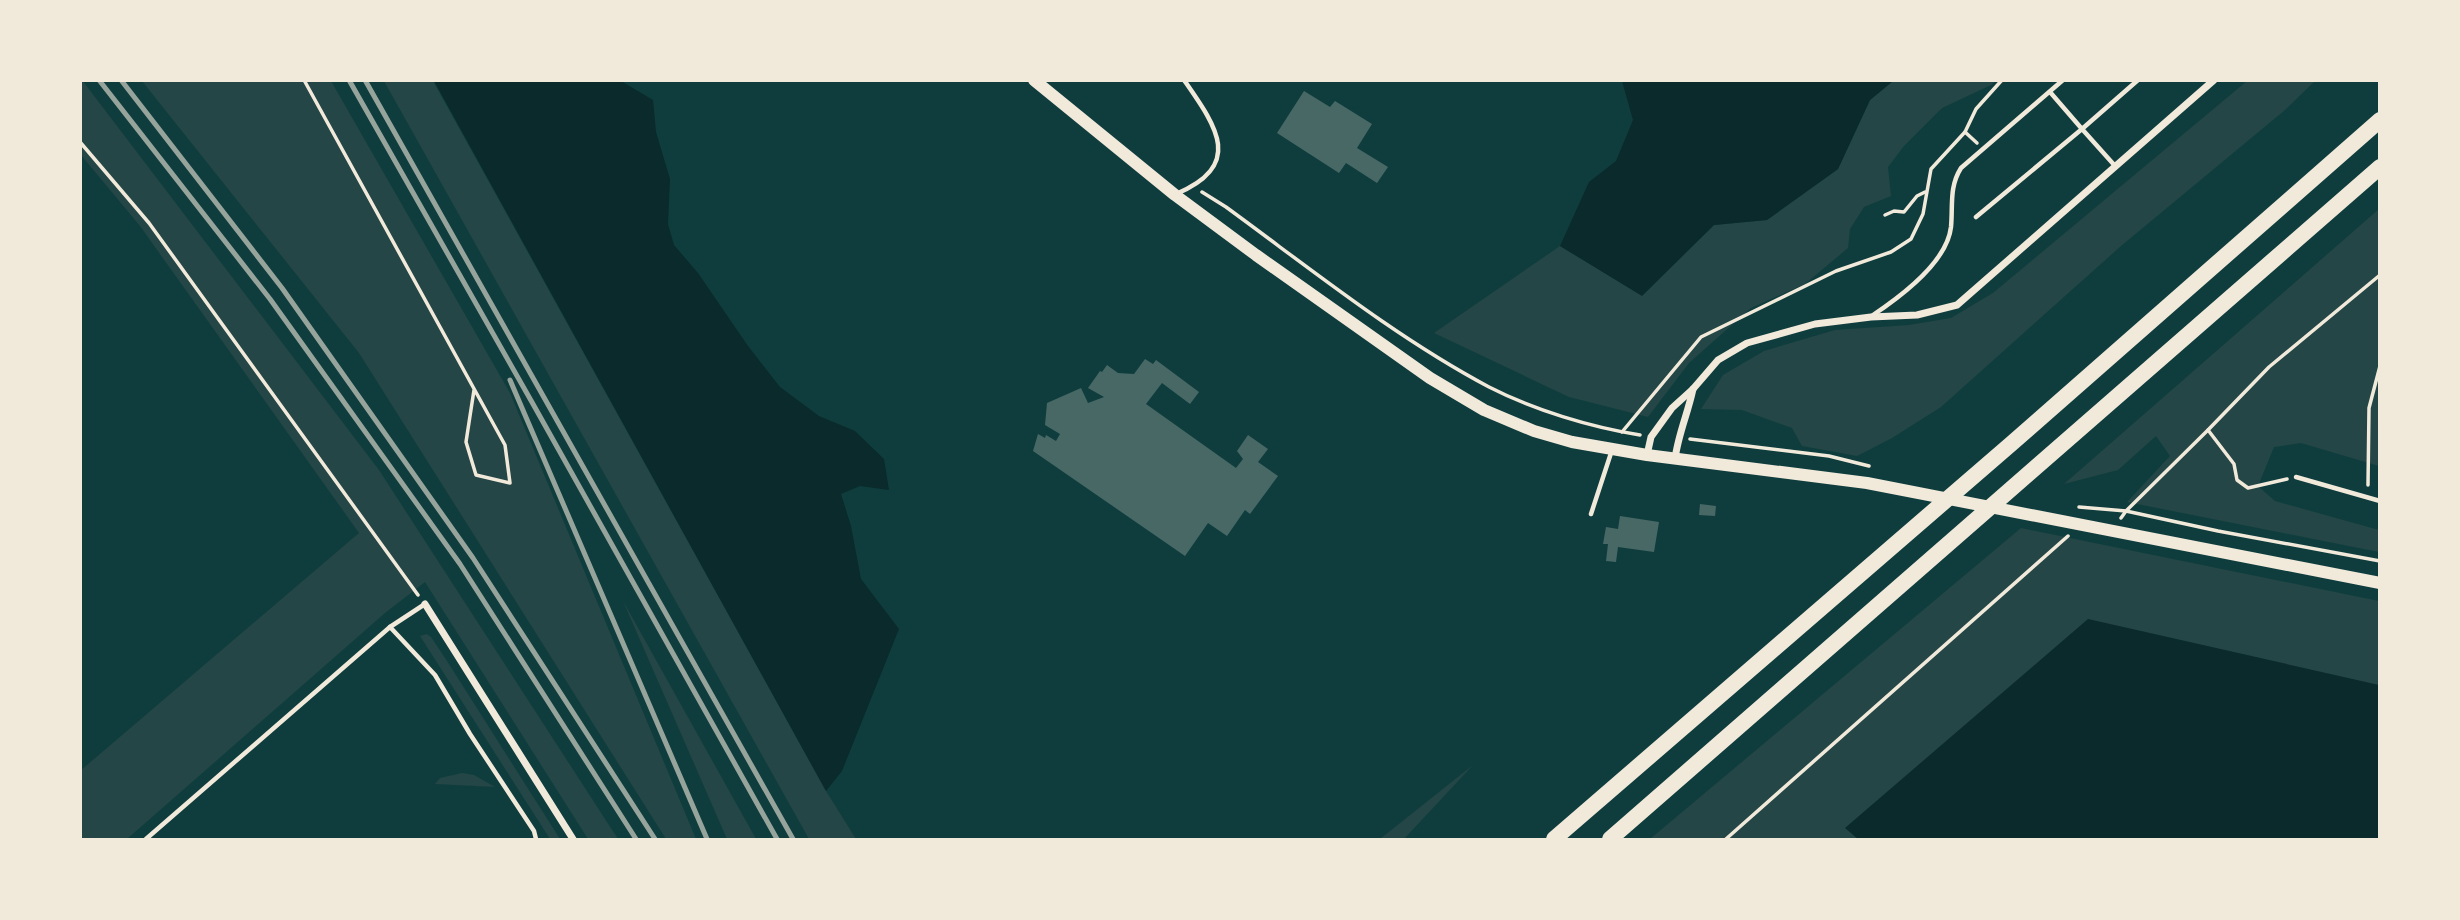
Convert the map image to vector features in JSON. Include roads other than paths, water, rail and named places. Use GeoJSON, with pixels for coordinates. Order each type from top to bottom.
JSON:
{"type":"FeatureCollection","features":[{"type":"Feature","properties":{"kind":"highway"},"geometry":{"type":"LineString","coordinates":[[1553,839],[2011,444],[2379,120]]}},
{"type":"Feature","properties":{"kind":"highway"},"geometry":{"type":"LineString","coordinates":[[1609,839],[2379,167]]}},
{"type":"Feature","properties":{"kind":"main road"},"geometry":{"type":"LineString","coordinates":[[1034,80],[1175,195],[1430,378],[1473,404],[1534,431],[1572,442],[1647,455],[1867,483],[2379,583]]}},
{"type":"Feature","properties":{"kind":"street"},"geometry":{"type":"LineString","coordinates":[[1647,455],[1651,437],[1672,408],[1718,360],[1747,343],[1815,324],[1917,315],[1957,305],[2209,82]]}},
{"type":"Feature","properties":{"kind":"street"},"geometry":{"type":"LineString","coordinates":[[1675,459],[1678,438],[1689,412],[1693,389]]}},
{"type":"Feature","properties":{"kind":"street"},"geometry":{"type":"LineString","coordinates":[[425,604],[573,839]]}},
{"type":"Feature","properties":{"kind":"lane"},"geometry":{"type":"LineString","coordinates":[[1175,195],[1193,187],[1210,172],[1218,157],[1218,137],[1203,107],[1184,80]]}},
{"type":"Feature","properties":{"kind":"lane"},"geometry":{"type":"LineString","coordinates":[[1871,317],[1901,296],[1942,253],[1949,239],[1953,180],[1961,168],[2063,80]]}},
{"type":"Feature","properties":{"kind":"lane"},"geometry":{"type":"LineString","coordinates":[[1976,218],[2138,80]]}},
{"type":"Feature","properties":{"kind":"lane"},"geometry":{"type":"LineString","coordinates":[[2050,92],[2116,167]]}},
{"type":"Feature","properties":{"kind":"lane"},"geometry":{"type":"LineString","coordinates":[[1591,514],[1612,449]]}},
{"type":"Feature","properties":{"kind":"lane"},"geometry":{"type":"LineString","coordinates":[[2296,477],[2379,501]]}},
{"type":"Feature","properties":{"kind":"lane"},"geometry":{"type":"LineString","coordinates":[[146,839],[390,627],[425,604]]}},
{"type":"Feature","properties":{"kind":"lane"},"geometry":{"type":"LineString","coordinates":[[390,627],[435,675],[534,831],[536,839]]}},
{"type":"Feature","properties":{"kind":"railway"},"geometry":{"type":"LineString","coordinates":[[99,80],[270,299],[460,564],[636,839]]}},
{"type":"Feature","properties":{"kind":"railway"},"geometry":{"type":"LineString","coordinates":[[121,80],[282,288],[473,558],[655,839]]}},
{"type":"Feature","properties":{"kind":"railway"},"geometry":{"type":"LineString","coordinates":[[349,80],[777,839]]}},
{"type":"Feature","properties":{"kind":"railway"},"geometry":{"type":"LineString","coordinates":[[365,80],[793,839]]}},
{"type":"Feature","properties":{"kind":"railway"},"geometry":{"type":"LineString","coordinates":[[510,380],[707,839]]}}]}
